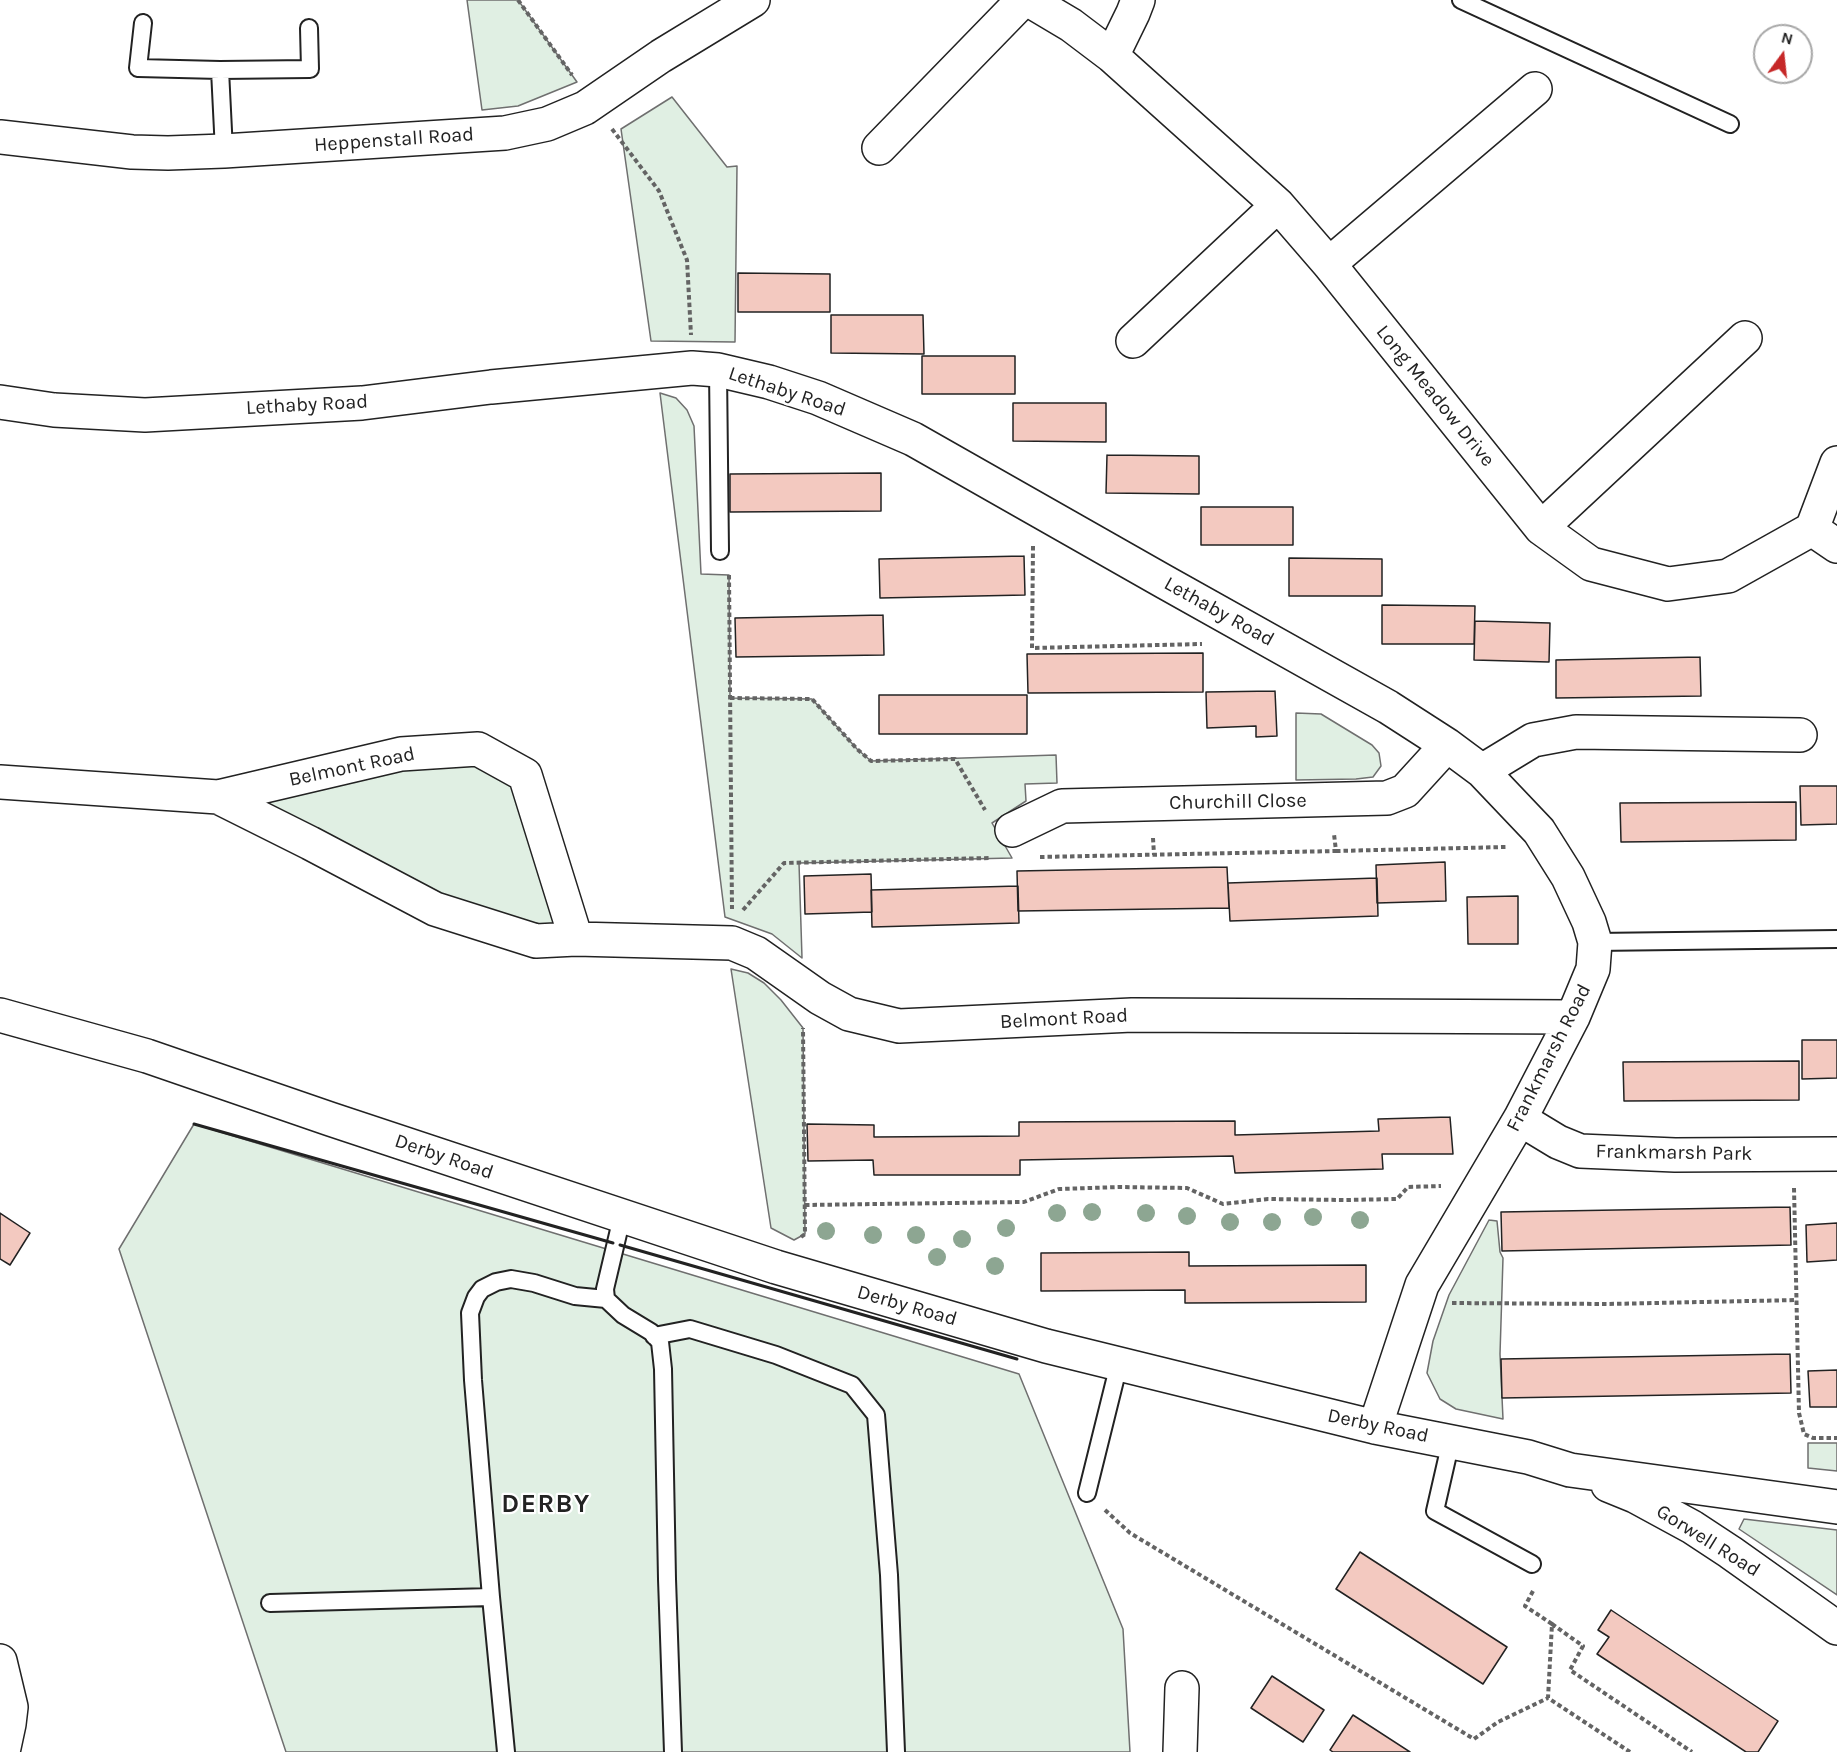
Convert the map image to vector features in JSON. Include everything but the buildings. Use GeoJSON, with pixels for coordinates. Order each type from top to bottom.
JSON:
{"type":"FeatureCollection","features":[{"type":"Feature","properties":{"kind":"street","name":"Heppenstall Road"},"geometry":{"type":"LineString","coordinates":[[0,137],[132,152],[224,151],[505,133],[547,124],[585,108],[661,56],[753,0]]}},
{"type":"Feature","properties":{"kind":"street"},"geometry":{"type":"LineString","coordinates":[[879,148],[1023,0]]}},
{"type":"Feature","properties":{"kind":"street","name":"Long Meadow Drive"},"geometry":{"type":"LineString","coordinates":[[1029,0],[1071,25],[1112,56],[1278,205],[1329,264],[1542,528],[1591,564],[1668,584],[1728,576],[1824,538],[1837,463]]}},
{"type":"Feature","properties":{"kind":"street"},"geometry":{"type":"LineString","coordinates":[[1112,56],[1134,13],[1138,0]]}},
{"type":"Feature","properties":{"kind":"street"},"geometry":{"type":"LineString","coordinates":[[1329,264],[1535,89]]}},
{"type":"Feature","properties":{"kind":"street"},"geometry":{"type":"LineString","coordinates":[[1133,341],[1278,205]]}},
{"type":"Feature","properties":{"kind":"street"},"geometry":{"type":"LineString","coordinates":[[1542,528],[1745,338]]}},
{"type":"Feature","properties":{"kind":"street","name":"Lethaby Road"},"geometry":{"type":"LineString","coordinates":[[0,402],[54,410],[145,415],[362,403],[491,387],[705,369],[769,382],[818,398],[913,439],[1388,707],[1482,771]]}},
{"type":"Feature","properties":{"kind":"street"},"geometry":{"type":"LineString","coordinates":[[1482,771],[1533,740],[1576,732],[1800,735]]}},
{"type":"Feature","properties":{"kind":"street","name":"Churchill Close"},"geometry":{"type":"LineString","coordinates":[[1000,834],[1062,806],[1387,798],[1405,791],[1447,746]]}},
{"type":"Feature","properties":{"kind":"street","name":"Belmont Road"},"geometry":{"type":"LineString","coordinates":[[0,782],[218,797],[401,754],[478,749],[525,775],[576,939]]}},
{"type":"Feature","properties":{"kind":"street","name":"Frankmarsh Road"},"geometry":{"type":"LineString","coordinates":[[1375,1427],[1422,1285],[1520,1119],[1573,1017],[1593,969],[1595,942],[1589,922],[1568,877],[1539,831],[1482,771]]}},
{"type":"Feature","properties":{"kind":"street","name":"Belmont Road"},"geometry":{"type":"LineString","coordinates":[[218,797],[435,909],[536,941],[732,933],[756,953],[820,998],[849,1014],[899,1026],[1132,1015],[1573,1017]]}},
{"type":"Feature","properties":{"kind":"street","name":"Derby Road"},"geometry":{"type":"LineString","coordinates":[[0,1015],[147,1056],[776,1267],[1046,1346],[1375,1427],[1528,1457],[1570,1470],[1837,1507]]}},
{"type":"Feature","properties":{"kind":"street","name":"Frankmarsh Park"},"geometry":{"type":"LineString","coordinates":[[1520,1119],[1558,1142],[1580,1151],[1675,1155],[1837,1154]]}},
{"type":"Feature","properties":{"kind":"street","name":"Gorwell Road"},"geometry":{"type":"LineString","coordinates":[[1570,1470],[1635,1496],[1692,1527],[1837,1628]]}},
{"type":"Feature","properties":{"kind":"street"},"geometry":{"type":"LineString","coordinates":[[0,1660],[11,1707],[3,1752]]}},
{"type":"Feature","properties":{"kind":"street"},"geometry":{"type":"LineString","coordinates":[[1179,1752],[1182,1688]]}},
{"type":"Feature","properties":{"kind":"lane"},"geometry":{"type":"LineString","coordinates":[[1461,0],[1730,124]]}},
{"type":"Feature","properties":{"kind":"lane"},"geometry":{"type":"LineString","coordinates":[[143,23],[138,68],[310,69],[309,28]]}},
{"type":"Feature","properties":{"kind":"lane"},"geometry":{"type":"LineString","coordinates":[[220,70],[224,151]]}},
{"type":"Feature","properties":{"kind":"lane"},"geometry":{"type":"LineString","coordinates":[[705,369],[720,551]]}},
{"type":"Feature","properties":{"kind":"lane"},"geometry":{"type":"LineString","coordinates":[[1595,942],[1837,939]]}},
{"type":"Feature","properties":{"kind":"lane"},"geometry":{"type":"LineString","coordinates":[[606,1299],[605,1289],[622,1217]]}},
{"type":"Feature","properties":{"kind":"lane"},"geometry":{"type":"LineString","coordinates":[[506,1752],[473,1380],[470,1313],[482,1289],[496,1282],[511,1279],[534,1283],[575,1296],[606,1299],[623,1315],[651,1332],[660,1342],[663,1369],[673,1752]]}},
{"type":"Feature","properties":{"kind":"lane"},"geometry":{"type":"LineString","coordinates":[[654,1336],[690,1329],[776,1355],[852,1385],[876,1415],[889,1575],[896,1752]]}},
{"type":"Feature","properties":{"kind":"lane"},"geometry":{"type":"LineString","coordinates":[[1087,1493],[1119,1364]]}},
{"type":"Feature","properties":{"kind":"lane"},"geometry":{"type":"LineString","coordinates":[[1451,1441],[1435,1512],[1532,1564]]}},
{"type":"Feature","properties":{"kind":"lane"},"geometry":{"type":"LineString","coordinates":[[270,1603],[491,1597]]}},
{"type":"Feature","properties":{"kind":"path"},"geometry":{"type":"LineString","coordinates":[[518,0],[659,191],[687,260],[705,369]]}},
{"type":"Feature","properties":{"kind":"path"},"geometry":{"type":"LineString","coordinates":[[1033,507],[1032,648],[1219,643],[1235,621]]}},
{"type":"Feature","properties":{"kind":"path"},"geometry":{"type":"LineString","coordinates":[[720,551],[729,574],[732,933]]}},
{"type":"Feature","properties":{"kind":"path"},"geometry":{"type":"LineString","coordinates":[[730,698],[812,699],[857,749],[871,761],[955,759],[1000,834],[784,863],[732,933]]}},
{"type":"Feature","properties":{"kind":"path"},"geometry":{"type":"LineString","coordinates":[[1330,800],[1336,851]]}},
{"type":"Feature","properties":{"kind":"path"},"geometry":{"type":"LineString","coordinates":[[1036,857],[1549,847]]}},
{"type":"Feature","properties":{"kind":"path"},"geometry":{"type":"LineString","coordinates":[[776,1267],[783,1246],[805,1234],[804,985]]}},
{"type":"Feature","properties":{"kind":"path"},"geometry":{"type":"LineString","coordinates":[[1794,1154],[1799,1413],[1804,1434],[1813,1438],[1837,1438]]}},
{"type":"Feature","properties":{"kind":"path"},"geometry":{"type":"LineString","coordinates":[[805,1205],[1024,1202],[1059,1189],[1119,1187],[1187,1188],[1223,1204],[1268,1199],[1397,1199],[1408,1187],[1480,1186]]}},
{"type":"Feature","properties":{"kind":"path"},"geometry":{"type":"LineString","coordinates":[[1416,1302],[1510,1304],[1797,1300]]}},
{"type":"Feature","properties":{"kind":"path"},"geometry":{"type":"LineString","coordinates":[[1087,1493],[1130,1533],[1474,1739],[1498,1722],[1548,1698]]}},
{"type":"Feature","properties":{"kind":"path"},"geometry":{"type":"LineString","coordinates":[[1532,1564],[1536,1584],[1525,1606],[1583,1646],[1569,1670],[1692,1752]]}},
{"type":"Feature","properties":{"kind":"path"},"geometry":{"type":"LineString","coordinates":[[1548,1698],[1552,1624]]}},
{"type":"Feature","properties":{"kind":"path"},"geometry":{"type":"LineString","coordinates":[[1548,1698],[1630,1752]]}},
{"type":"Feature","properties":{"kind":"green space"},"geometry":{"type":"Polygon","coordinates":[[[467,0],[518,0],[577,82],[518,106],[482,110],[467,0]]]}},
{"type":"Feature","properties":{"kind":"green space"},"geometry":{"type":"Polygon","coordinates":[[[672,97],[727,167],[737,166],[735,342],[651,341],[621,129],[672,97]]]}},
{"type":"Feature","properties":{"kind":"green space"},"geometry":{"type":"Polygon","coordinates":[[[660,393],[676,398],[687,410],[694,426],[701,574],[729,575],[730,698],[812,699],[857,749],[871,761],[1056,755],[1057,783],[1025,784],[1026,801],[992,823],[1012,858],[799,863],[802,958],[772,934],[725,917],[660,393]]]}},
{"type":"Feature","properties":{"kind":"green space"},"geometry":{"type":"Polygon","coordinates":[[[1296,713],[1321,714],[1372,745],[1379,753],[1381,766],[1373,777],[1296,780],[1296,713]]]}},
{"type":"Feature","properties":{"kind":"green space"},"geometry":{"type":"Polygon","coordinates":[[[478,750],[524,775],[575,938],[536,940],[221,797],[478,750]]]}},
{"type":"Feature","properties":{"kind":"green space"},"geometry":{"type":"Polygon","coordinates":[[[731,969],[748,973],[764,983],[803,1028],[805,1234],[794,1240],[771,1228],[731,969]]]}},
{"type":"Feature","properties":{"kind":"green space"},"geometry":{"type":"Polygon","coordinates":[[[194,1124],[1019,1374],[1123,1629],[1130,1752],[286,1752],[119,1249],[194,1124]]]}},
{"type":"Feature","properties":{"kind":"green space"},"geometry":{"type":"Polygon","coordinates":[[[1489,1220],[1497,1221],[1500,1252],[1503,1258],[1500,1354],[1503,1419],[1456,1409],[1440,1399],[1427,1373],[1433,1341],[1449,1295],[1489,1220]]]}},
{"type":"Feature","properties":{"kind":"green space"},"geometry":{"type":"Polygon","coordinates":[[[1808,1443],[1837,1443],[1837,1471],[1808,1468],[1808,1443]]]}},
{"type":"Feature","properties":{"kind":"green space"},"geometry":{"type":"Polygon","coordinates":[[[1744,1519],[1837,1530],[1837,1595],[1739,1529],[1744,1519]]]}},
{"type":"Feature","properties":{"kind":"wall"},"geometry":{"type":"LineString","coordinates":[[194,1124],[613,1243]]}},
{"type":"Feature","properties":{"kind":"wall"},"geometry":{"type":"LineString","coordinates":[[620,1245],[1017,1359]]}},
{"type":"Feature","properties":{"kind":"district","name":"DERBY"},"geometry":{"type":"Point","coordinates":[546,1505]}}]}
